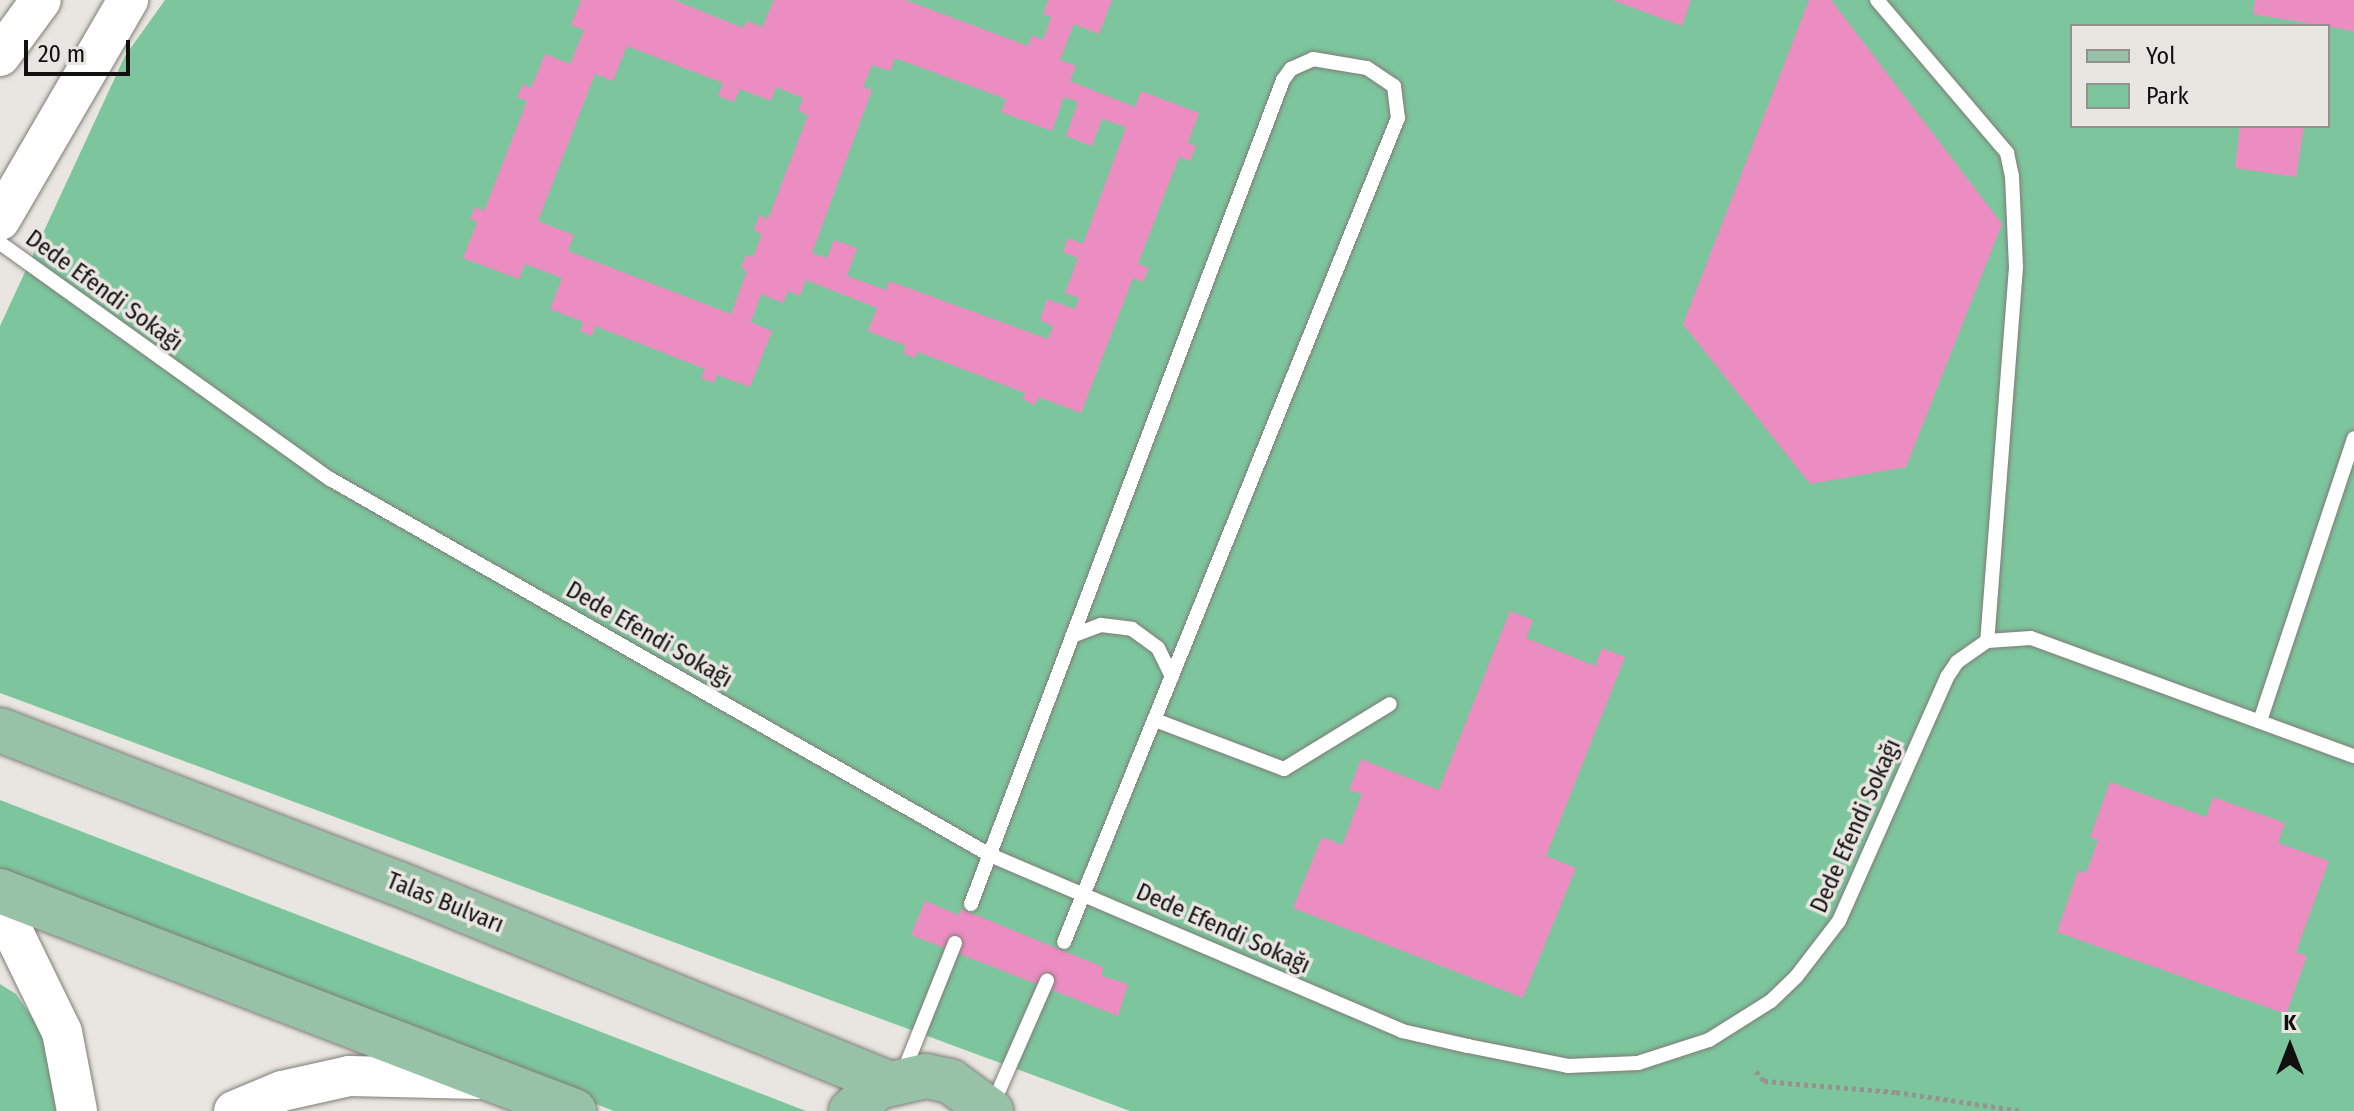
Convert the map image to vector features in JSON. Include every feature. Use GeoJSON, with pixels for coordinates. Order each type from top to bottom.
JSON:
{"type":"FeatureCollection","features":[{"type":"Feature","properties":{"kind":"main road","name":"Talas Bulvarı"},"geometry":{"type":"LineString","coordinates":[[0,730],[397,883],[894,1081],[950,1081],[990,1110]]}},
{"type":"Feature","properties":{"kind":"main road"},"geometry":{"type":"LineString","coordinates":[[0,891],[574,1111]]}},
{"type":"Feature","properties":{"kind":"main road"},"geometry":{"type":"LineString","coordinates":[[851,1111],[894,1081]]}},
{"type":"Feature","properties":{"kind":"street"},"geometry":{"type":"LineString","coordinates":[[0,56],[41,0]]}},
{"type":"Feature","properties":{"kind":"street"},"geometry":{"type":"LineString","coordinates":[[0,220],[128,0]]}},
{"type":"Feature","properties":{"kind":"street"},"geometry":{"type":"LineString","coordinates":[[0,905],[62,1032],[77,1111]]}},
{"type":"Feature","properties":{"kind":"street"},"geometry":{"type":"LineString","coordinates":[[234,1111],[282,1091],[349,1076],[492,1079]]}},
{"type":"Feature","properties":{"kind":"lane"},"geometry":{"type":"LineString","coordinates":[[1877,0],[2007,153],[2012,176],[2016,267],[1987,641],[2031,638],[2354,756]]}},
{"type":"Feature","properties":{"kind":"lane"},"geometry":{"type":"LineString","coordinates":[[971,904],[1283,80],[1291,69],[1313,59],[1367,68],[1394,86],[1398,118],[1064,942]]}},
{"type":"Feature","properties":{"kind":"lane","name":"Dede Efendi Sokağı"},"geometry":{"type":"LineString","coordinates":[[0,243],[330,479],[990,855],[1086,893],[1402,1031],[1568,1066],[1657,1059],[1742,1022],[1771,1001],[1820,950],[1839,921],[1947,677],[1957,662],[1987,641]]}},
{"type":"Feature","properties":{"kind":"lane"},"geometry":{"type":"LineString","coordinates":[[2260,721],[2354,438]]}},
{"type":"Feature","properties":{"kind":"lane"},"geometry":{"type":"LineString","coordinates":[[1072,636],[1101,625],[1132,629],[1158,648],[1172,677]]}},
{"type":"Feature","properties":{"kind":"lane"},"geometry":{"type":"LineString","coordinates":[[1155,720],[1284,769],[1390,704]]}},
{"type":"Feature","properties":{"kind":"lane"},"geometry":{"type":"LineString","coordinates":[[894,1081],[955,943]]}},
{"type":"Feature","properties":{"kind":"lane"},"geometry":{"type":"LineString","coordinates":[[990,1110],[1047,981]]}},
{"type":"Feature","properties":{"kind":"path"},"geometry":{"type":"LineString","coordinates":[[1756,1071],[1764,1081],[1896,1092],[2021,1111]]}},
{"type":"Feature","properties":{"kind":"green space"},"geometry":{"type":"Polygon","coordinates":[[[165,0],[2354,0],[2354,1111],[1130,1111],[0,693],[0,326],[125,56],[165,0]]]}},
{"type":"Feature","properties":{"kind":"green space"},"geometry":{"type":"Polygon","coordinates":[[[0,800],[806,1111],[614,1111],[0,874],[0,800]]]}},
{"type":"Feature","properties":{"kind":"green space"},"geometry":{"type":"Polygon","coordinates":[[[0,984],[16,994],[49,1042],[56,1111],[0,1111],[0,984]]]}},
{"type":"Feature","properties":{"kind":"building"},"geometry":{"type":"Polygon","coordinates":[[[581,0],[674,0],[743,28],[747,21],[762,27],[774,0],[905,0],[1028,46],[1032,35],[1043,40],[1051,17],[1043,14],[1048,0],[1112,0],[1099,34],[1074,24],[1060,60],[1076,66],[1070,81],[1135,107],[1141,91],[1199,113],[1188,143],[1196,146],[1190,161],[1179,157],[1138,264],[1149,267],[1143,282],[1133,278],[1081,413],[1039,397],[1035,405],[1022,399],[1025,393],[918,352],[915,358],[903,353],[906,346],[868,331],[877,308],[806,280],[800,296],[788,291],[783,303],[761,294],[751,322],[772,331],[750,387],[717,375],[714,383],[701,378],[705,369],[595,326],[592,336],[580,331],[583,322],[550,309],[562,278],[525,264],[519,279],[463,258],[477,222],[470,219],[475,207],[484,211],[527,101],[517,97],[523,84],[531,88],[545,54],[570,64],[584,30],[571,25],[581,0]],[[627,46],[613,81],[595,74],[538,221],[574,235],[568,251],[731,314],[747,271],[741,268],[746,255],[753,257],[762,234],[754,231],[759,215],[768,219],[808,115],[798,111],[803,98],[776,87],[771,101],[740,89],[734,102],[718,96],[723,83],[627,46]],[[895,58],[890,71],[872,65],[863,87],[872,90],[812,253],[827,258],[834,240],[857,248],[847,276],[886,290],[889,281],[1048,339],[1053,326],[1040,320],[1047,299],[1075,309],[1079,298],[1065,293],[1078,258],[1063,252],[1068,238],[1083,244],[1126,127],[1102,119],[1092,146],[1066,136],[1078,102],[1064,97],[1052,131],[1001,112],[1006,99],[895,58]]]}},
{"type":"Feature","properties":{"kind":"building"},"geometry":{"type":"Polygon","coordinates":[[[1612,0],[1691,0],[1682,26],[1612,0]]]}},
{"type":"Feature","properties":{"kind":"building"},"geometry":{"type":"Polygon","coordinates":[[[1809,0],[1831,0],[2002,224],[1906,467],[1810,484],[1683,324],[1809,0]]]}},
{"type":"Feature","properties":{"kind":"building"},"geometry":{"type":"Polygon","coordinates":[[[2255,0],[2354,0],[2354,31],[2330,27],[2330,24],[2253,14],[2255,0]]]}},
{"type":"Feature","properties":{"kind":"building"},"geometry":{"type":"Polygon","coordinates":[[[2240,128],[2304,128],[2296,177],[2235,168],[2240,128]]]}},
{"type":"Feature","properties":{"kind":"building"},"geometry":{"type":"Polygon","coordinates":[[[1510,611],[1533,620],[1526,638],[1595,666],[1602,648],[1625,657],[1546,856],[1576,868],[1523,998],[1293,908],[1322,837],[1342,845],[1362,794],[1349,790],[1361,759],[1439,790],[1510,611]]]}},
{"type":"Feature","properties":{"kind":"building"},"geometry":{"type":"Polygon","coordinates":[[[2110,782],[2206,817],[2213,797],[2285,823],[2278,843],[2329,861],[2296,952],[2307,956],[2286,1014],[2057,932],[2078,871],[2086,873],[2098,840],[2090,837],[2110,782]]]}},
{"type":"Feature","properties":{"kind":"building"},"geometry":{"type":"Polygon","coordinates":[[[925,901],[959,915],[961,909],[1103,967],[1102,976],[1128,984],[1118,1016],[911,935],[925,901]]]}}]}
